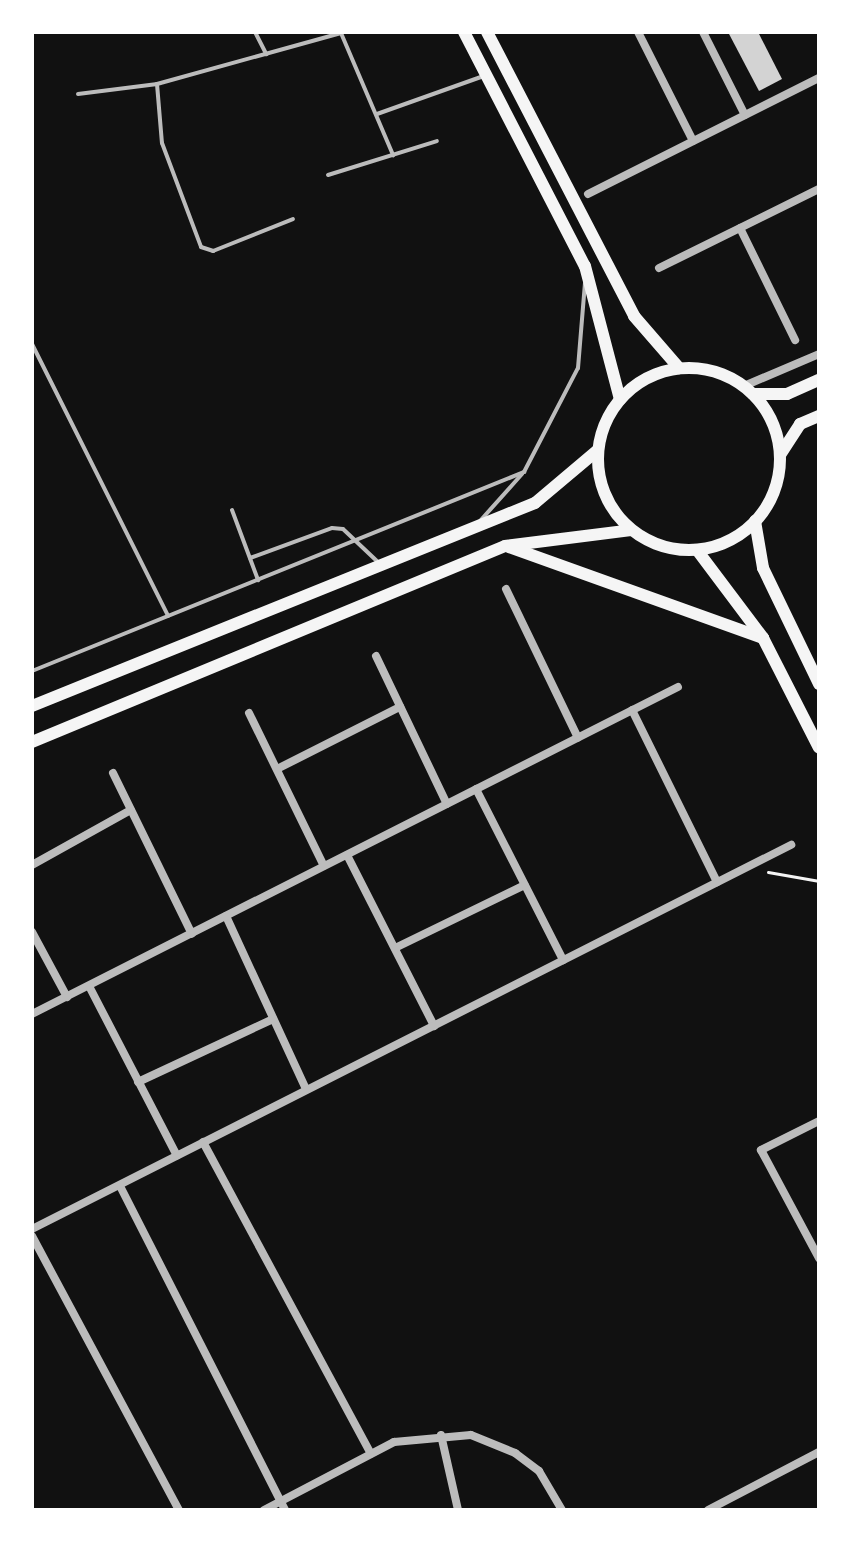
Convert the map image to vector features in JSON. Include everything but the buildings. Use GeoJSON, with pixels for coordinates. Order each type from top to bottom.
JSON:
{"type":"FeatureCollection","features":[{"type":"Feature","properties":{"kind":"main road"},"geometry":{"type":"LineString","coordinates":[[464,32],[585,266],[620,399]]}},
{"type":"Feature","properties":{"kind":"main road"},"geometry":{"type":"LineString","coordinates":[[487,32],[634,316],[679,368]]}},
{"type":"Feature","properties":{"kind":"main road"},"geometry":{"type":"LineString","coordinates":[[32,706],[535,503],[598,450],[620,399],[646,378],[679,368],[711,370],[749,390],[787,394],[819,380]]}},
{"type":"Feature","properties":{"kind":"main road"},"geometry":{"type":"LineString","coordinates":[[749,390],[767,412],[780,455]]}},
{"type":"Feature","properties":{"kind":"main road"},"geometry":{"type":"LineString","coordinates":[[598,450],[600,480],[611,507],[631,530],[662,546],[697,550],[728,540],[755,521],[771,497],[780,455],[800,424],[819,416]]}},
{"type":"Feature","properties":{"kind":"main road"},"geometry":{"type":"LineString","coordinates":[[755,521],[763,568],[819,684]]}},
{"type":"Feature","properties":{"kind":"main road"},"geometry":{"type":"LineString","coordinates":[[32,742],[505,546],[631,530]]}},
{"type":"Feature","properties":{"kind":"main road"},"geometry":{"type":"LineString","coordinates":[[505,546],[763,638]]}},
{"type":"Feature","properties":{"kind":"main road"},"geometry":{"type":"LineString","coordinates":[[697,550],[763,638],[819,748]]}},
{"type":"Feature","properties":{"kind":"street"},"geometry":{"type":"LineString","coordinates":[[638,32],[693,141]]}},
{"type":"Feature","properties":{"kind":"street"},"geometry":{"type":"LineString","coordinates":[[703,32],[745,115]]}},
{"type":"Feature","properties":{"kind":"street"},"geometry":{"type":"LineString","coordinates":[[588,194],[819,78]]}},
{"type":"Feature","properties":{"kind":"street"},"geometry":{"type":"LineString","coordinates":[[659,268],[819,189]]}},
{"type":"Feature","properties":{"kind":"street"},"geometry":{"type":"LineString","coordinates":[[740,228],[795,340]]}},
{"type":"Feature","properties":{"kind":"street"},"geometry":{"type":"LineString","coordinates":[[749,390],[819,354]]}},
{"type":"Feature","properties":{"kind":"street"},"geometry":{"type":"LineString","coordinates":[[506,589],[578,738]]}},
{"type":"Feature","properties":{"kind":"street"},"geometry":{"type":"LineString","coordinates":[[376,656],[447,804]]}},
{"type":"Feature","properties":{"kind":"street"},"geometry":{"type":"LineString","coordinates":[[32,1014],[678,687]]}},
{"type":"Feature","properties":{"kind":"street"},"geometry":{"type":"LineString","coordinates":[[277,769],[400,707]]}},
{"type":"Feature","properties":{"kind":"street"},"geometry":{"type":"LineString","coordinates":[[632,710],[717,882]]}},
{"type":"Feature","properties":{"kind":"street"},"geometry":{"type":"LineString","coordinates":[[249,713],[324,866]]}},
{"type":"Feature","properties":{"kind":"street"},"geometry":{"type":"LineString","coordinates":[[113,773],[192,934]]}},
{"type":"Feature","properties":{"kind":"street"},"geometry":{"type":"LineString","coordinates":[[476,789],[563,960]]}},
{"type":"Feature","properties":{"kind":"street"},"geometry":{"type":"LineString","coordinates":[[32,865],[131,810]]}},
{"type":"Feature","properties":{"kind":"street"},"geometry":{"type":"LineString","coordinates":[[32,1229],[791,845]]}},
{"type":"Feature","properties":{"kind":"street"},"geometry":{"type":"LineString","coordinates":[[347,855],[434,1026]]}},
{"type":"Feature","properties":{"kind":"street"},"geometry":{"type":"LineString","coordinates":[[395,948],[525,885]]}},
{"type":"Feature","properties":{"kind":"street"},"geometry":{"type":"LineString","coordinates":[[226,916],[306,1089]]}},
{"type":"Feature","properties":{"kind":"street"},"geometry":{"type":"LineString","coordinates":[[32,932],[67,997]]}},
{"type":"Feature","properties":{"kind":"street"},"geometry":{"type":"LineString","coordinates":[[89,986],[177,1156]]}},
{"type":"Feature","properties":{"kind":"street"},"geometry":{"type":"LineString","coordinates":[[138,1082],[273,1019]]}},
{"type":"Feature","properties":{"kind":"street"},"geometry":{"type":"LineString","coordinates":[[819,1121],[761,1150],[819,1258]]}},
{"type":"Feature","properties":{"kind":"street"},"geometry":{"type":"LineString","coordinates":[[203,1142],[371,1454]]}},
{"type":"Feature","properties":{"kind":"street"},"geometry":{"type":"LineString","coordinates":[[120,1186],[283,1505]]}},
{"type":"Feature","properties":{"kind":"street"},"geometry":{"type":"LineString","coordinates":[[32,1236],[179,1510]]}},
{"type":"Feature","properties":{"kind":"street"},"geometry":{"type":"LineString","coordinates":[[441,1435],[456,1509]]}},
{"type":"Feature","properties":{"kind":"street"},"geometry":{"type":"LineString","coordinates":[[264,1510],[283,1505],[394,1442],[441,1435],[471,1435],[515,1453],[539,1471],[562,1510]]}},
{"type":"Feature","properties":{"kind":"street"},"geometry":{"type":"LineString","coordinates":[[708,1510],[819,1452]]}},
{"type":"Feature","properties":{"kind":"lane"},"geometry":{"type":"LineString","coordinates":[[255,32],[266,54]]}},
{"type":"Feature","properties":{"kind":"lane"},"geometry":{"type":"LineString","coordinates":[[78,94],[157,84],[341,33],[393,155]]}},
{"type":"Feature","properties":{"kind":"lane"},"geometry":{"type":"LineString","coordinates":[[377,114],[486,75]]}},
{"type":"Feature","properties":{"kind":"lane"},"geometry":{"type":"LineString","coordinates":[[157,84],[162,143],[201,247],[213,251],[293,219]]}},
{"type":"Feature","properties":{"kind":"lane"},"geometry":{"type":"LineString","coordinates":[[328,175],[437,141]]}},
{"type":"Feature","properties":{"kind":"lane"},"geometry":{"type":"LineString","coordinates":[[475,527],[524,472],[578,368],[585,266]]}},
{"type":"Feature","properties":{"kind":"lane"},"geometry":{"type":"LineString","coordinates":[[32,344],[168,616]]}},
{"type":"Feature","properties":{"kind":"lane"},"geometry":{"type":"LineString","coordinates":[[32,671],[524,472]]}},
{"type":"Feature","properties":{"kind":"lane"},"geometry":{"type":"LineString","coordinates":[[232,510],[258,580]]}},
{"type":"Feature","properties":{"kind":"lane"},"geometry":{"type":"LineString","coordinates":[[250,558],[332,528],[343,529],[380,565]]}},
{"type":"Feature","properties":{"kind":"path"},"geometry":{"type":"LineString","coordinates":[[745,868],[819,881]]}}]}
